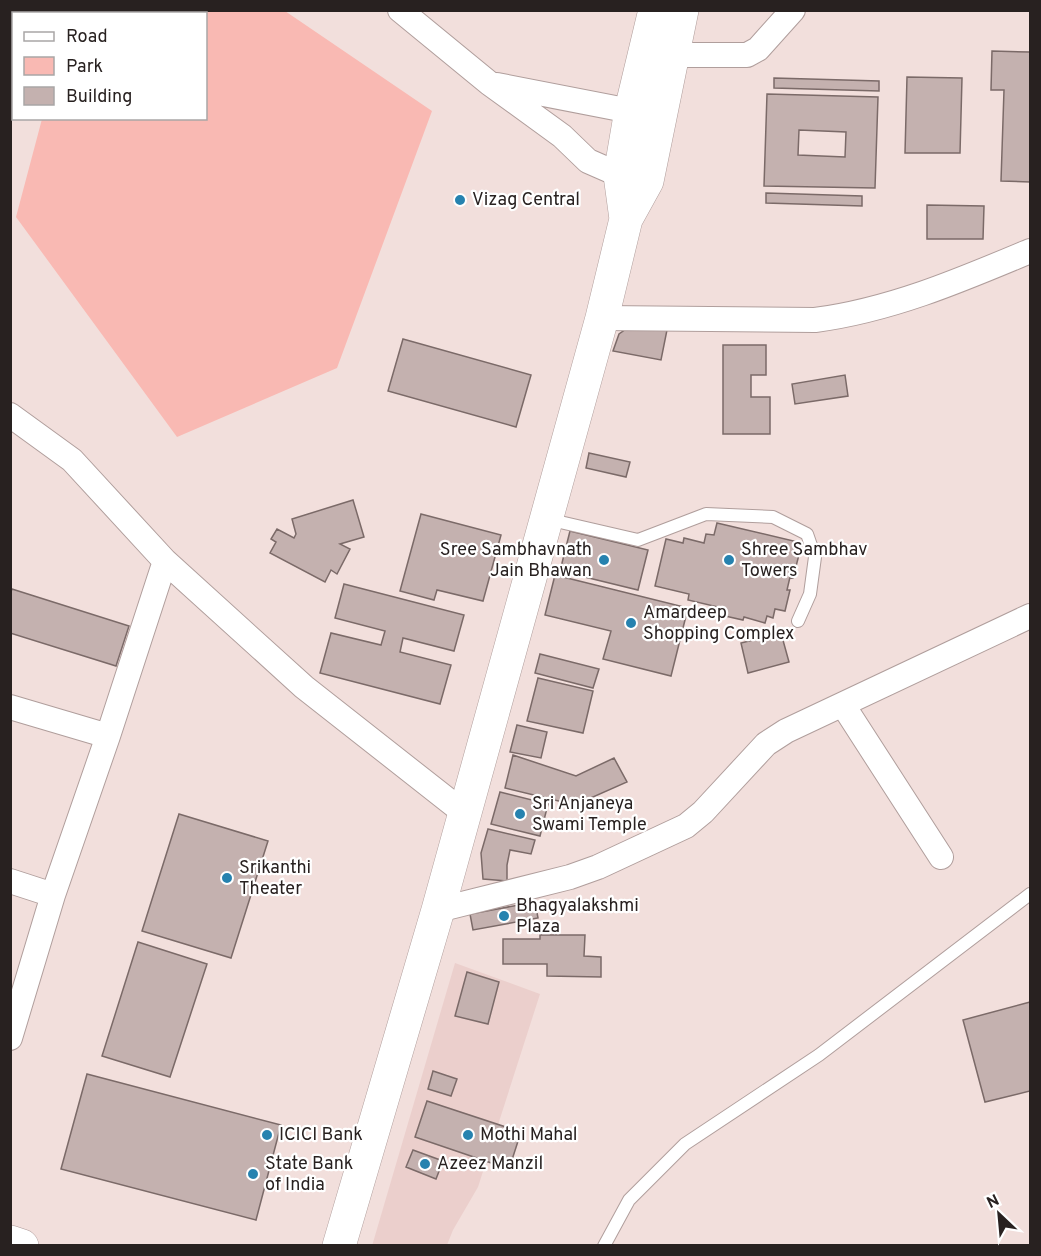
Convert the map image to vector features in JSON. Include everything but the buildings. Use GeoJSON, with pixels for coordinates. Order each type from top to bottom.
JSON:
{"type":"FeatureCollection","features":[{"type":"Feature","properties":{"kind":"main road"},"geometry":{"type":"LineString","coordinates":[[339,1245],[438,910],[463,812],[602,318],[626,219],[646,114],[655,10]]}},
{"type":"Feature","properties":{"kind":"main road"},"geometry":{"type":"LineString","coordinates":[[646,114],[673,55],[682,10]]}},
{"type":"Feature","properties":{"kind":"main road"},"geometry":{"type":"LineString","coordinates":[[10,1242],[22,1245]]}},
{"type":"Feature","properties":{"kind":"street"},"geometry":{"type":"LineString","coordinates":[[400,10],[489,83],[562,136],[588,161],[634,178]]}},
{"type":"Feature","properties":{"kind":"street"},"geometry":{"type":"LineString","coordinates":[[673,55],[747,55],[758,49],[792,10]]}},
{"type":"Feature","properties":{"kind":"street"},"geometry":{"type":"LineString","coordinates":[[489,83],[646,114]]}},
{"type":"Feature","properties":{"kind":"street"},"geometry":{"type":"LineString","coordinates":[[602,318],[815,320],[842,316],[930,292],[1030,251]]}},
{"type":"Feature","properties":{"kind":"street"},"geometry":{"type":"LineString","coordinates":[[10,415],[72,460],[165,561],[304,687],[463,812]]}},
{"type":"Feature","properties":{"kind":"street"},"geometry":{"type":"LineString","coordinates":[[10,1038],[53,895],[165,561]]}},
{"type":"Feature","properties":{"kind":"street"},"geometry":{"type":"LineString","coordinates":[[438,910],[570,877],[598,867],[686,826],[703,812],[766,744],[786,731],[1030,616]]}},
{"type":"Feature","properties":{"kind":"street"},"geometry":{"type":"LineString","coordinates":[[843,705],[941,857]]}},
{"type":"Feature","properties":{"kind":"street"},"geometry":{"type":"LineString","coordinates":[[10,707],[108,736]]}},
{"type":"Feature","properties":{"kind":"street"},"geometry":{"type":"LineString","coordinates":[[10,881],[53,895]]}},
{"type":"Feature","properties":{"kind":"lane"},"geometry":{"type":"LineString","coordinates":[[546,519],[638,540],[706,514],[773,517],[807,534],[815,557],[810,594],[798,621]]}},
{"type":"Feature","properties":{"kind":"lane"},"geometry":{"type":"LineString","coordinates":[[604,1245],[629,1200],[685,1144],[819,1055],[1030,894]]}},
{"type":"Feature","properties":{"kind":"shaded area"},"geometry":{"type":"Polygon","coordinates":[[[455,963],[540,994],[478,1187],[447,1245],[372,1246],[455,963]]]}},
{"type":"Feature","properties":{"kind":"green space"},"geometry":{"type":"Polygon","coordinates":[[[285,11],[432,111],[337,368],[177,437],[16,217],[42,120],[207,120],[207,12],[70,12],[285,11]]]}},
{"type":"Feature","properties":{"kind":"place","name":"Vizag Central"},"geometry":{"type":"Point","coordinates":[460,200]}},
{"type":"Feature","properties":{"kind":"place","name":"Sree Sambhavnath Jain Bhawan"},"geometry":{"type":"Point","coordinates":[604,560]}},
{"type":"Feature","properties":{"kind":"place","name":"Shree Sambhav Towers"},"geometry":{"type":"Point","coordinates":[729,560]}},
{"type":"Feature","properties":{"kind":"place","name":"Amardeep Shopping Complex"},"geometry":{"type":"Point","coordinates":[631,623]}},
{"type":"Feature","properties":{"kind":"place","name":"Sri Anjaneya Swami Temple"},"geometry":{"type":"Point","coordinates":[520,814]}},
{"type":"Feature","properties":{"kind":"place","name":"Srikanthi Theater"},"geometry":{"type":"Point","coordinates":[227,878]}},
{"type":"Feature","properties":{"kind":"place","name":"Bhagyalakshmi Plaza"},"geometry":{"type":"Point","coordinates":[504,916]}},
{"type":"Feature","properties":{"kind":"place","name":"ICICI Bank"},"geometry":{"type":"Point","coordinates":[267,1135]}},
{"type":"Feature","properties":{"kind":"place","name":"Mothi Mahal"},"geometry":{"type":"Point","coordinates":[468,1135]}},
{"type":"Feature","properties":{"kind":"place","name":"Azeez Manzil"},"geometry":{"type":"Point","coordinates":[425,1164]}},
{"type":"Feature","properties":{"kind":"place","name":"State Bank of India"},"geometry":{"type":"Point","coordinates":[253,1174]}}]}
